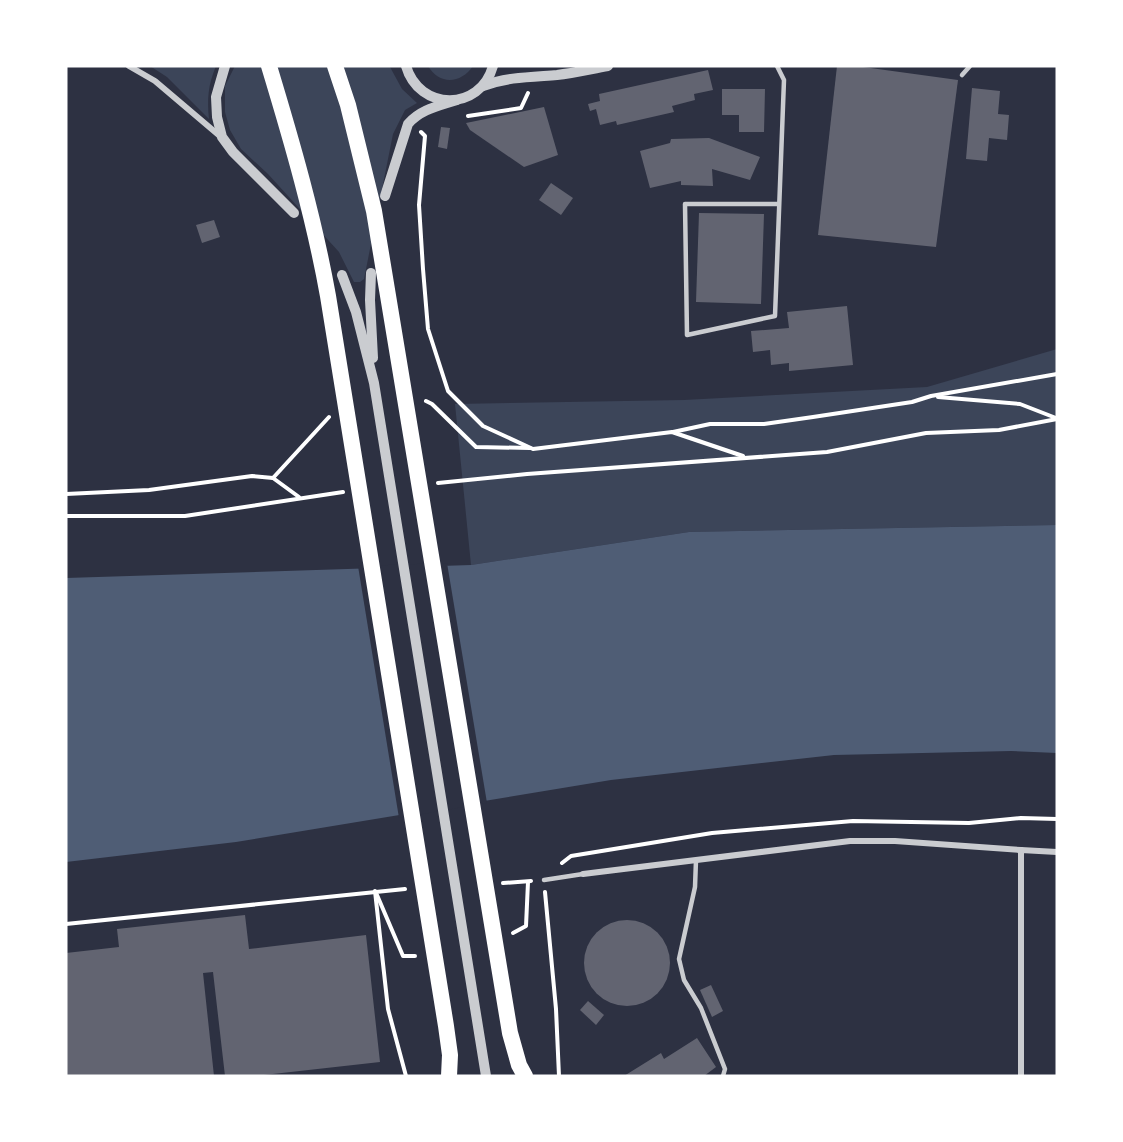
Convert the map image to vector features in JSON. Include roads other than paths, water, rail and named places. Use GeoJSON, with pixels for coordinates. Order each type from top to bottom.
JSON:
{"type":"FeatureCollection","features":[{"type":"Feature","properties":{"kind":"highway"},"geometry":{"type":"LineString","coordinates":[[269,66],[300,169],[319,249],[351,492],[446,1026],[450,1056],[449,1076]]}},
{"type":"Feature","properties":{"kind":"highway"},"geometry":{"type":"LineString","coordinates":[[334,66],[348,105],[374,211],[428,485],[510,1033],[519,1065],[525,1076]]}},
{"type":"Feature","properties":{"kind":"street"},"geometry":{"type":"LineString","coordinates":[[129,66],[155,81],[222,137],[233,152],[294,213]]}},
{"type":"Feature","properties":{"kind":"street"},"geometry":{"type":"LineString","coordinates":[[222,137],[217,117],[216,97],[225,66]]}},
{"type":"Feature","properties":{"kind":"street"},"geometry":{"type":"LineString","coordinates":[[397,66],[407,70],[417,86],[428,95],[442,100],[457,100]]}},
{"type":"Feature","properties":{"kind":"street"},"geometry":{"type":"LineString","coordinates":[[483,86],[493,66]]}},
{"type":"Feature","properties":{"kind":"street"},"geometry":{"type":"LineString","coordinates":[[385,196],[408,124],[428,109],[471,95],[483,86],[498,80],[608,66]]}},
{"type":"Feature","properties":{"kind":"street"},"geometry":{"type":"LineString","coordinates":[[371,273],[374,383]]}},
{"type":"Feature","properties":{"kind":"street"},"geometry":{"type":"LineString","coordinates":[[342,275],[353,304],[374,383],[486,1076]]}},
{"type":"Feature","properties":{"kind":"street"},"geometry":{"type":"LineString","coordinates":[[583,874],[850,841],[895,841],[1057,852]]}},
{"type":"Feature","properties":{"kind":"street"},"geometry":{"type":"LineString","coordinates":[[1021,850],[1021,1076]]}},
{"type":"Feature","properties":{"kind":"lane"},"geometry":{"type":"LineString","coordinates":[[777,66],[784,80],[775,316],[687,335],[685,204],[779,204]]}},
{"type":"Feature","properties":{"kind":"lane"},"geometry":{"type":"LineString","coordinates":[[962,75],[970,66]]}},
{"type":"Feature","properties":{"kind":"lane"},"geometry":{"type":"LineString","coordinates":[[696,860],[695,887],[679,959],[684,980],[702,1008],[725,1069],[723,1076]]}},
{"type":"Feature","properties":{"kind":"lane"},"geometry":{"type":"LineString","coordinates":[[544,880],[583,874]]}}]}
